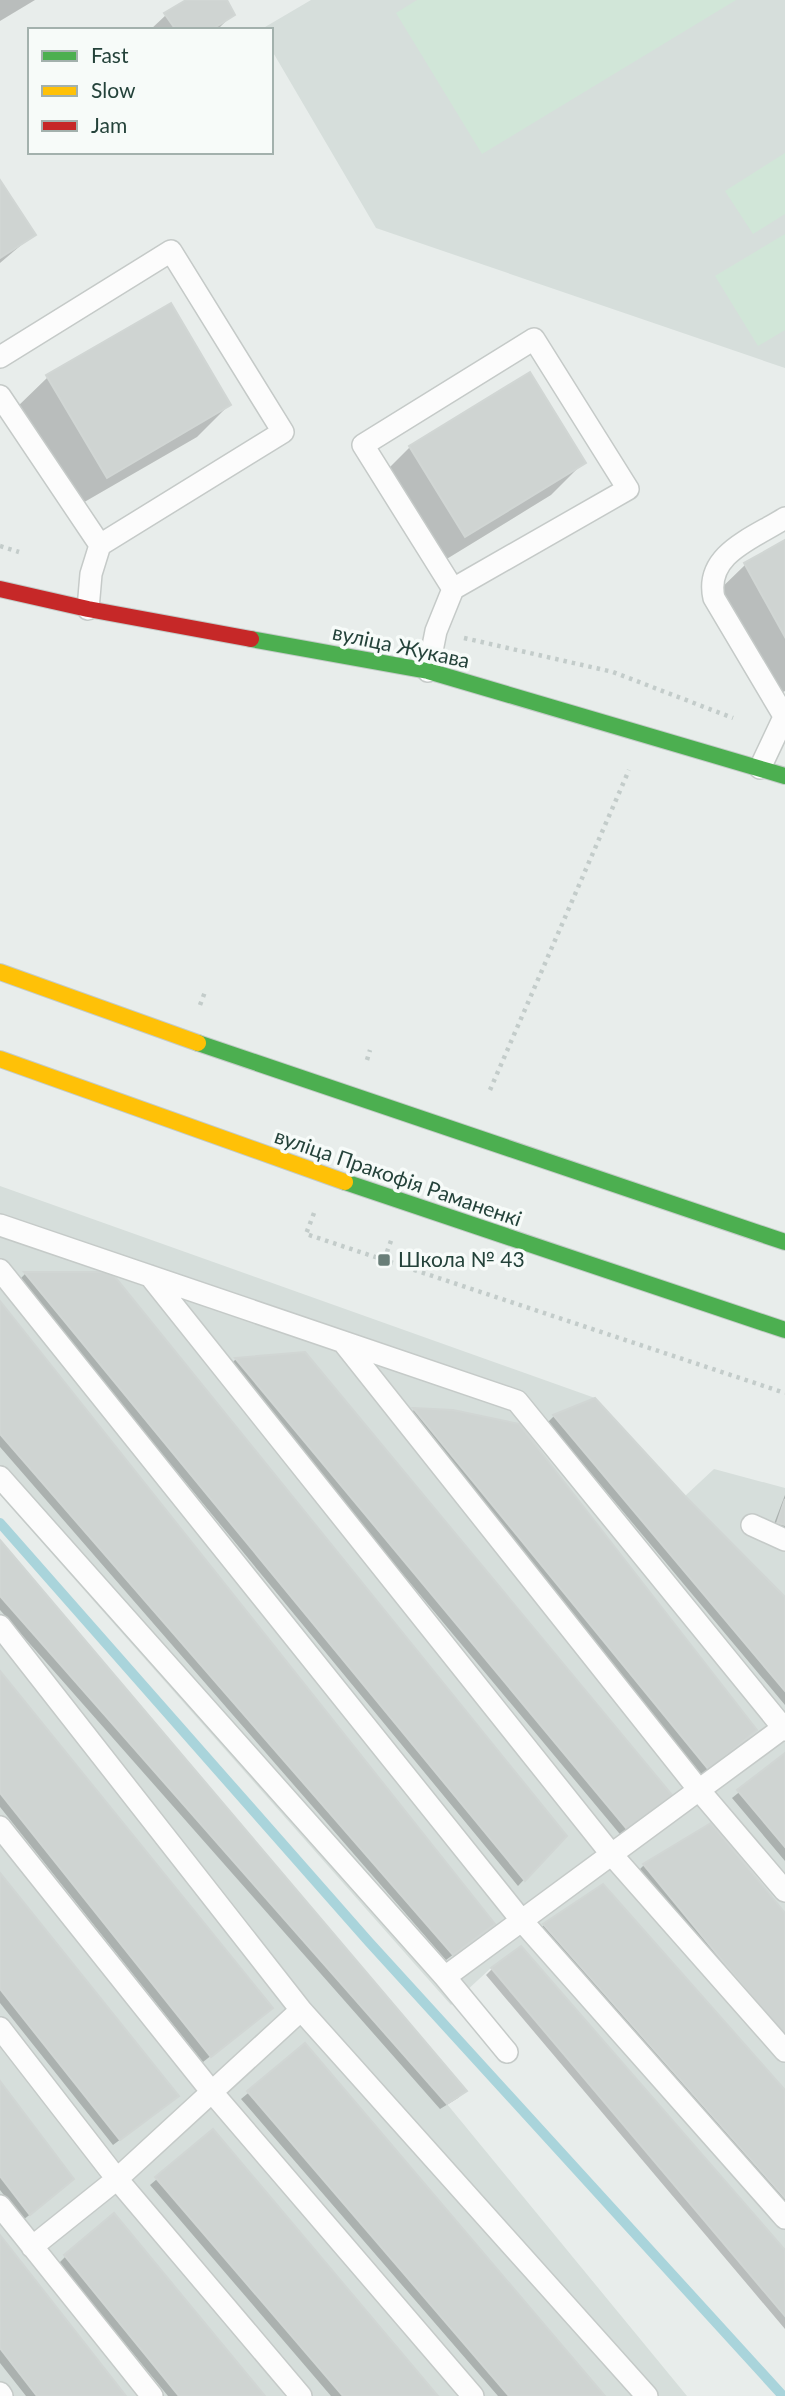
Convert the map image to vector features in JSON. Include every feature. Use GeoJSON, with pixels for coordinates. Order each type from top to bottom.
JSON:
{"type":"FeatureCollection","features":[{"type":"Feature","properties":{"kind":"street","name":"вуліца Жукава"},"geometry":{"type":"LineString","coordinates":[[0,589],[88,609],[428,671],[785,776]]}},
{"type":"Feature","properties":{"kind":"street"},"geometry":{"type":"LineString","coordinates":[[0,972],[269,1068],[785,1242]]}},
{"type":"Feature","properties":{"kind":"street","name":"вуліца Пракофія Раманенкі"},"geometry":{"type":"LineString","coordinates":[[0,1059],[220,1140],[785,1330]]}},
{"type":"Feature","properties":{"kind":"lane"},"geometry":{"type":"LineString","coordinates":[[0,357],[171,251],[283,432],[100,545],[91,574],[88,609]]}},
{"type":"Feature","properties":{"kind":"lane"},"geometry":{"type":"LineString","coordinates":[[428,671],[436,632],[453,589],[628,489],[534,338],[363,445],[453,589]]}},
{"type":"Feature","properties":{"kind":"lane"},"geometry":{"type":"LineString","coordinates":[[0,396],[100,545]]}},
{"type":"Feature","properties":{"kind":"lane"},"geometry":{"type":"LineString","coordinates":[[760,768],[785,715],[714,598],[711,585],[713,572],[720,559],[785,518]]}},
{"type":"Feature","properties":{"kind":"lane"},"geometry":{"type":"LineString","coordinates":[[0,1225],[517,1401],[784,1729],[445,1977]]}},
{"type":"Feature","properties":{"kind":"lane"},"geometry":{"type":"LineString","coordinates":[[0,1270],[522,1921],[785,2218]]}},
{"type":"Feature","properties":{"kind":"lane"},"geometry":{"type":"LineString","coordinates":[[149,1276],[612,1855],[785,2051]]}},
{"type":"Feature","properties":{"kind":"lane"},"geometry":{"type":"LineString","coordinates":[[342,1341],[699,1790],[785,1891]]}},
{"type":"Feature","properties":{"kind":"lane"},"geometry":{"type":"LineString","coordinates":[[0,1477],[445,1977],[507,2052]]}},
{"type":"Feature","properties":{"kind":"lane"},"geometry":{"type":"LineString","coordinates":[[752,1525],[785,1540]]}},
{"type":"Feature","properties":{"kind":"lane"},"geometry":{"type":"LineString","coordinates":[[0,1626],[301,2010],[647,2396]]}},
{"type":"Feature","properties":{"kind":"lane"},"geometry":{"type":"LineString","coordinates":[[0,1827],[211,2091],[473,2396]]}},
{"type":"Feature","properties":{"kind":"lane"},"geometry":{"type":"LineString","coordinates":[[32,2247],[117,2179],[301,2010]]}},
{"type":"Feature","properties":{"kind":"lane"},"geometry":{"type":"LineString","coordinates":[[0,2028],[117,2179],[301,2396]]}},
{"type":"Feature","properties":{"kind":"lane"},"geometry":{"type":"LineString","coordinates":[[0,2206],[152,2396]]}},
{"type":"Feature","properties":{"kind":"path"},"geometry":{"type":"LineString","coordinates":[[490,1090],[632,764]]}},
{"type":"Feature","properties":{"kind":"path"},"geometry":{"type":"LineString","coordinates":[[314,1213],[306,1234],[785,1393]]}},
{"type":"Feature","properties":{"kind":"shaded area"},"geometry":{"type":"Polygon","coordinates":[[[311,0],[785,0],[785,368],[376,228],[273,52],[273,28],[263,28],[311,0]]]}},
{"type":"Feature","properties":{"kind":"shaded area"},"geometry":{"type":"Polygon","coordinates":[[[0,1186],[595,1398],[685,1496],[714,1469],[785,1488],[785,2316],[491,1968],[451,2005],[0,1495],[0,1186]]]}},
{"type":"Feature","properties":{"kind":"shaded area"},"geometry":{"type":"Polygon","coordinates":[[[0,1540],[467,2091],[447,2104],[687,2396],[0,2396],[0,1540]]]}},
{"type":"Feature","properties":{"kind":"green space"},"geometry":{"type":"Polygon","coordinates":[[[417,0],[736,0],[482,154],[396,13],[417,0]]]}},
{"type":"Feature","properties":{"kind":"green space"},"geometry":{"type":"Polygon","coordinates":[[[785,153],[785,214],[753,234],[725,191],[785,153]]]}},
{"type":"Feature","properties":{"kind":"green space"},"geometry":{"type":"Polygon","coordinates":[[[785,234],[785,330],[758,346],[715,276],[785,234]]]}},
{"type":"Feature","properties":{"kind":"building"},"geometry":{"type":"Polygon","coordinates":[[[186,0],[227,0],[235,15],[214,28],[175,28],[164,13],[186,0]]]}},
{"type":"Feature","properties":{"kind":"building"},"geometry":{"type":"Polygon","coordinates":[[[0,180],[36,235],[0,258],[0,180]]]}},
{"type":"Feature","properties":{"kind":"building"},"geometry":{"type":"Polygon","coordinates":[[[171,303],[231,405],[107,478],[46,375],[171,303]]]}},
{"type":"Feature","properties":{"kind":"building"},"geometry":{"type":"Polygon","coordinates":[[[530,372],[586,463],[465,537],[409,446],[530,372]]]}},
{"type":"Feature","properties":{"kind":"building"},"geometry":{"type":"Polygon","coordinates":[[[785,540],[785,637],[744,563],[785,540]]]}},
{"type":"Feature","properties":{"kind":"building"},"geometry":{"type":"Polygon","coordinates":[[[24,1272],[111,1272],[567,1836],[525,1881],[24,1272]]]}},
{"type":"Feature","properties":{"kind":"building"},"geometry":{"type":"Polygon","coordinates":[[[0,1301],[495,1924],[453,1955],[0,1434],[0,1301]]]}},
{"type":"Feature","properties":{"kind":"building"},"geometry":{"type":"Polygon","coordinates":[[[305,1352],[677,1801],[631,1834],[235,1358],[305,1352]]]}},
{"type":"Feature","properties":{"kind":"building"},"geometry":{"type":"Polygon","coordinates":[[[595,1398],[685,1496],[785,1597],[785,1691],[553,1415],[595,1398]]]}},
{"type":"Feature","properties":{"kind":"building"},"geometry":{"type":"Polygon","coordinates":[[[413,1408],[453,1410],[519,1424],[757,1730],[709,1770],[413,1408]]]}},
{"type":"Feature","properties":{"kind":"building"},"geometry":{"type":"Polygon","coordinates":[[[785,1499],[785,1525],[777,1523],[785,1499]]]}},
{"type":"Feature","properties":{"kind":"building"},"geometry":{"type":"Polygon","coordinates":[[[0,1540],[467,2091],[447,2104],[0,1596],[0,1540]]]}},
{"type":"Feature","properties":{"kind":"building"},"geometry":{"type":"Polygon","coordinates":[[[0,1671],[273,2008],[211,2057],[0,1793],[0,1671]]]}},
{"type":"Feature","properties":{"kind":"building"},"geometry":{"type":"Polygon","coordinates":[[[785,1753],[785,1847],[737,1790],[785,1753]]]}},
{"type":"Feature","properties":{"kind":"building"},"geometry":{"type":"Polygon","coordinates":[[[711,1823],[785,1913],[785,2037],[643,1864],[711,1823]]]}},
{"type":"Feature","properties":{"kind":"building"},"geometry":{"type":"Polygon","coordinates":[[[0,1873],[179,2096],[120,2140],[0,1989],[0,1873]]]}},
{"type":"Feature","properties":{"kind":"building"},"geometry":{"type":"Polygon","coordinates":[[[603,1884],[785,2090],[785,2198],[543,1924],[603,1884]]]}},
{"type":"Feature","properties":{"kind":"building"},"geometry":{"type":"Polygon","coordinates":[[[521,1946],[785,2250],[785,2316],[491,1968],[521,1946]]]}},
{"type":"Feature","properties":{"kind":"building"},"geometry":{"type":"Polygon","coordinates":[[[305,2043],[605,2396],[509,2396],[247,2091],[305,2043]]]}},
{"type":"Feature","properties":{"kind":"building"},"geometry":{"type":"Polygon","coordinates":[[[0,2081],[74,2179],[30,2215],[0,2176],[0,2081]]]}},
{"type":"Feature","properties":{"kind":"building"},"geometry":{"type":"Polygon","coordinates":[[[213,2129],[438,2396],[343,2396],[155,2177],[213,2129]]]}},
{"type":"Feature","properties":{"kind":"building"},"geometry":{"type":"Polygon","coordinates":[[[114,2213],[265,2396],[179,2396],[64,2255],[114,2213]]]}},
{"type":"Feature","properties":{"kind":"building"},"geometry":{"type":"Polygon","coordinates":[[[0,2235],[126,2396],[37,2396],[0,2348],[0,2235]]]}},
{"type":"Feature","properties":{"kind":"waterway"},"geometry":{"type":"LineString","coordinates":[[0,1523],[369,1942],[783,2396]]}},
{"type":"Feature","properties":{"kind":"traffic: fast"},"geometry":{"type":"LineString","coordinates":[[251,639],[428,671],[785,776]]}},
{"type":"Feature","properties":{"kind":"traffic: fast"},"geometry":{"type":"LineString","coordinates":[[198,1043],[785,1242]]}},
{"type":"Feature","properties":{"kind":"traffic: fast"},"geometry":{"type":"LineString","coordinates":[[345,1182],[785,1330]]}},
{"type":"Feature","properties":{"kind":"traffic: slow"},"geometry":{"type":"LineString","coordinates":[[0,972],[198,1043]]}},
{"type":"Feature","properties":{"kind":"traffic: slow"},"geometry":{"type":"LineString","coordinates":[[0,1059],[345,1182]]}},
{"type":"Feature","properties":{"kind":"traffic: jam"},"geometry":{"type":"LineString","coordinates":[[0,589],[88,609],[251,639]]}},
{"type":"Feature","properties":{"kind":"place","name":"Школа № 43"},"geometry":{"type":"Point","coordinates":[384,1260]}}]}
